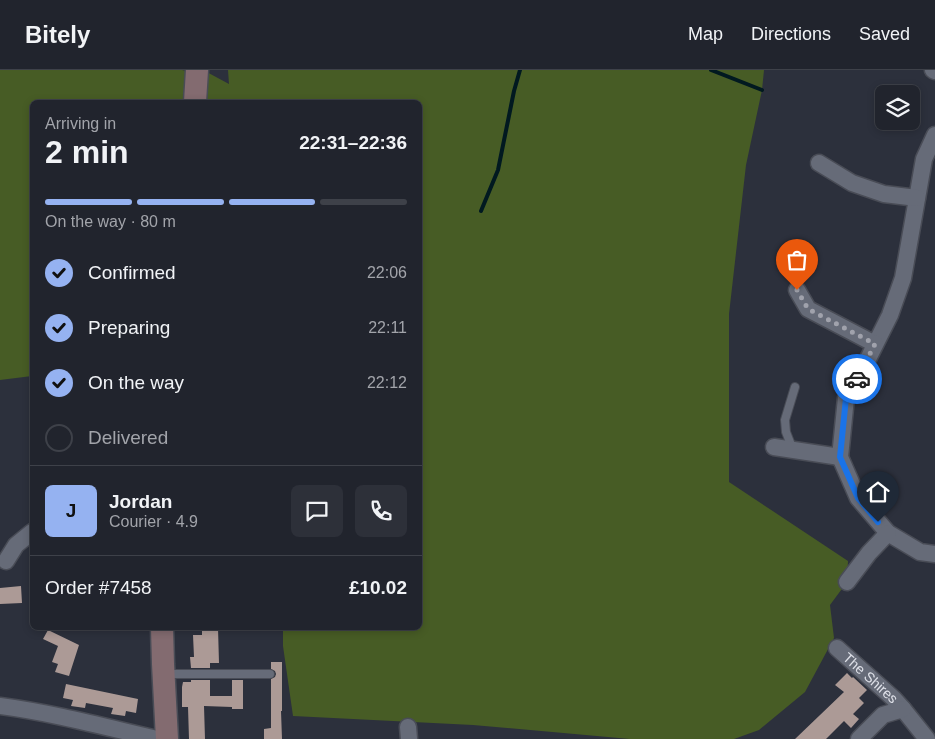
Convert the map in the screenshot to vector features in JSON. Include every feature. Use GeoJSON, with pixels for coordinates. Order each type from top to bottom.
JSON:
{"type":"FeatureCollection","features":[{"type":"Feature","properties":{"kind":"street"},"geometry":{"type":"LineString","coordinates":[[195,100],[197,70]]}},
{"type":"Feature","properties":{"kind":"street"},"geometry":{"type":"LineString","coordinates":[[935,135],[924,159],[903,278],[890,315],[846,398],[840,457],[858,498],[888,534],[920,552],[935,554]]}},
{"type":"Feature","properties":{"kind":"street"},"geometry":{"type":"LineString","coordinates":[[819,163],[852,183],[884,194],[916,198]]}},
{"type":"Feature","properties":{"kind":"street"},"geometry":{"type":"LineString","coordinates":[[797,290],[808,309],[875,344]]}},
{"type":"Feature","properties":{"kind":"street"},"geometry":{"type":"LineString","coordinates":[[774,446],[840,457]]}},
{"type":"Feature","properties":{"kind":"street"},"geometry":{"type":"LineString","coordinates":[[6,561],[16,545],[30,534]]}},
{"type":"Feature","properties":{"kind":"street"},"geometry":{"type":"LineString","coordinates":[[847,582],[869,553],[888,534]]}},
{"type":"Feature","properties":{"kind":"street"},"geometry":{"type":"LineString","coordinates":[[162,630],[167,739]]}},
{"type":"Feature","properties":{"kind":"street","name":"The Shires"},"geometry":{"type":"LineString","coordinates":[[838,648],[893,698],[927,739]]}},
{"type":"Feature","properties":{"kind":"street"},"geometry":{"type":"LineString","coordinates":[[0,706],[52,715],[156,739]]}},
{"type":"Feature","properties":{"kind":"street","name":"The Shires"},"geometry":{"type":"LineString","coordinates":[[859,739],[883,715],[903,709]]}},
{"type":"Feature","properties":{"kind":"lane"},"geometry":{"type":"LineString","coordinates":[[793,450],[786,432],[785,420],[795,387]]}},
{"type":"Feature","properties":{"kind":"lane"},"geometry":{"type":"LineString","coordinates":[[163,674],[270,674]]}},
{"type":"Feature","properties":{"kind":"green space"},"geometry":{"type":"Polygon","coordinates":[[[0,70],[182,70],[190,72],[186,100],[30,100],[30,376],[0,380],[0,70]]]}},
{"type":"Feature","properties":{"kind":"green space"},"geometry":{"type":"Polygon","coordinates":[[[203,70],[229,84],[228,70],[764,70],[762,90],[746,165],[729,314],[729,482],[848,561],[847,582],[830,605],[834,638],[805,692],[759,730],[734,739],[630,739],[473,725],[293,716],[283,646],[283,630],[422,630],[422,100],[196,100],[203,70]]]}},
{"type":"Feature","properties":{"kind":"building"},"geometry":{"type":"Polygon","coordinates":[[[21,586],[22,603],[0,604],[0,588],[21,586]]]}},
{"type":"Feature","properties":{"kind":"building"},"geometry":{"type":"Polygon","coordinates":[[[48,630],[79,645],[69,676],[55,672],[58,664],[52,662],[58,646],[43,639],[48,630]]]}},
{"type":"Feature","properties":{"kind":"building"},"geometry":{"type":"Polygon","coordinates":[[[202,630],[218,630],[219,663],[210,663],[210,668],[191,668],[190,657],[194,657],[193,635],[202,635],[202,630]]]}},
{"type":"Feature","properties":{"kind":"building"},"geometry":{"type":"Polygon","coordinates":[[[271,662],[282,662],[282,739],[264,739],[264,729],[271,728],[271,679],[276,674],[271,669],[271,662]]]}},
{"type":"Feature","properties":{"kind":"building"},"geometry":{"type":"Polygon","coordinates":[[[847,673],[867,690],[859,698],[864,703],[853,714],[859,719],[851,728],[844,721],[826,739],[795,739],[844,692],[835,685],[847,673]]]}},
{"type":"Feature","properties":{"kind":"building"},"geometry":{"type":"Polygon","coordinates":[[[191,680],[210,680],[210,696],[232,696],[232,680],[243,680],[243,709],[204,706],[205,739],[189,739],[188,707],[182,707],[182,687],[183,682],[191,682],[191,680]]]}},
{"type":"Feature","properties":{"kind":"building"},"geometry":{"type":"Polygon","coordinates":[[[66,684],[138,699],[136,713],[126,711],[125,716],[111,714],[113,708],[86,703],[85,708],[71,706],[73,700],[63,698],[66,684]]]}},
{"type":"Feature","properties":{"kind":"waterway"},"geometry":{"type":"LineString","coordinates":[[481,211],[498,170],[520,70]]}},
{"type":"Feature","properties":{"kind":"waterway"},"geometry":{"type":"LineString","coordinates":[[711,70],[762,90]]}},
{"type":"Feature","properties":{"kind":"way so far"},"geometry":{"type":"LineString","coordinates":[[797,290],[808,309],[875,344],[857,379]]}},
{"type":"Feature","properties":{"kind":"route"},"geometry":{"type":"LineString","coordinates":[[857,379],[846,398],[840,457],[858,498],[878,522]]}}]}
